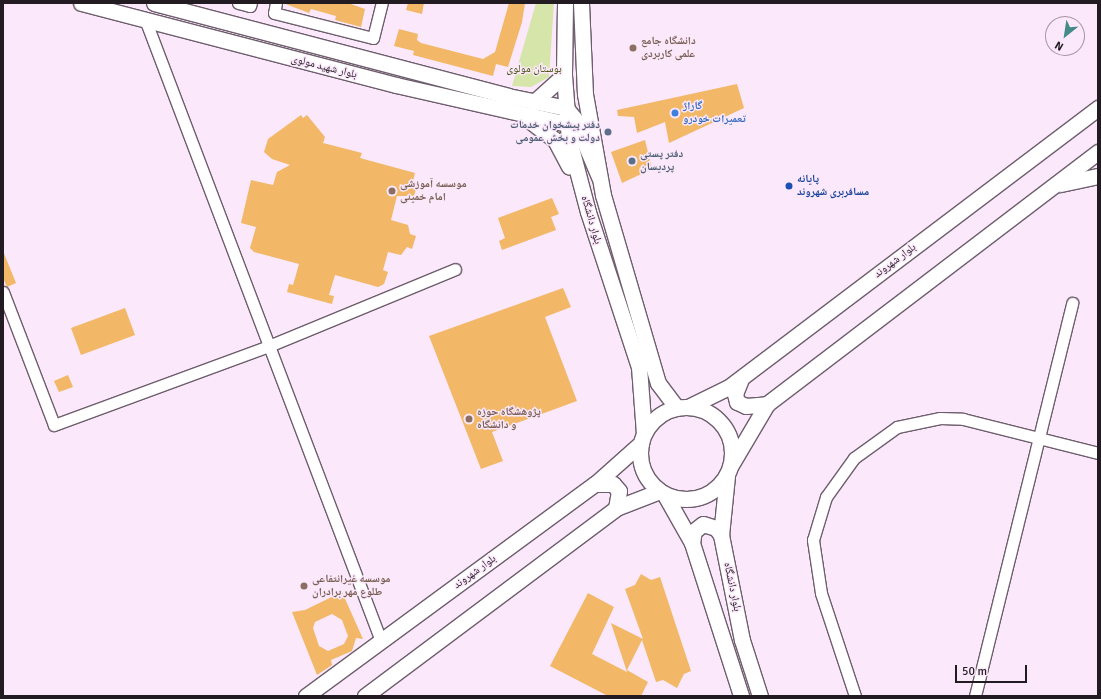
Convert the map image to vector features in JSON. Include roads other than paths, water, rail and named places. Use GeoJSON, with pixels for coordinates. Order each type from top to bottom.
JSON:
{"type":"FeatureCollection","features":[{"type":"Feature","properties":{"kind":"main road","name":"بلوار شهید مولوی"},"geometry":{"type":"LineString","coordinates":[[81,3],[524,117],[544,121],[569,117]]}},
{"type":"Feature","properties":{"kind":"main road","name":"بلوار شهید مولوی"},"geometry":{"type":"LineString","coordinates":[[154,3],[539,103],[569,117]]}},
{"type":"Feature","properties":{"kind":"main road","name":"بلوار دانشگاه"},"geometry":{"type":"LineString","coordinates":[[565,3],[564,75],[569,117],[588,212],[639,367],[642,438]]}},
{"type":"Feature","properties":{"kind":"main road","name":"بلوار دانشگاه"},"geometry":{"type":"LineString","coordinates":[[581,3],[582,64],[599,177],[658,383],[682,407]]}},
{"type":"Feature","properties":{"kind":"main road"},"geometry":{"type":"LineString","coordinates":[[582,64],[577,75],[569,117],[599,177]]}},
{"type":"Feature","properties":{"kind":"main road"},"geometry":{"type":"LineString","coordinates":[[544,121],[548,112],[539,103],[564,75]]}},
{"type":"Feature","properties":{"kind":"main road","name":"بلوار شهروند"},"geometry":{"type":"LineString","coordinates":[[682,407],[740,379],[1098,108]]}},
{"type":"Feature","properties":{"kind":"main road"},"geometry":{"type":"LineString","coordinates":[[524,117],[555,140],[588,212]]}},
{"type":"Feature","properties":{"kind":"main road"},"geometry":{"type":"LineString","coordinates":[[729,470],[731,441],[720,421],[710,414],[682,407],[658,416],[642,438],[644,473],[662,493],[688,500],[700,498],[711,493],[729,470],[766,404],[1098,152]]}},
{"type":"Feature","properties":{"kind":"main road"},"geometry":{"type":"LineString","coordinates":[[1055,185],[1098,176]]}},
{"type":"Feature","properties":{"kind":"main road"},"geometry":{"type":"LineString","coordinates":[[740,379],[735,394],[737,402],[746,406],[766,404]]}},
{"type":"Feature","properties":{"kind":"main road","name":"بلوار شهروند"},"geometry":{"type":"LineString","coordinates":[[306,696],[595,484],[642,438]]}},
{"type":"Feature","properties":{"kind":"main road","name":"بلوار دانشگاه"},"geometry":{"type":"LineString","coordinates":[[729,470],[721,535],[742,640],[760,696]]}},
{"type":"Feature","properties":{"kind":"main road"},"geometry":{"type":"LineString","coordinates":[[595,484],[613,484],[619,491],[616,508]]}},
{"type":"Feature","properties":{"kind":"main road"},"geometry":{"type":"LineString","coordinates":[[365,696],[616,508],[662,493]]}},
{"type":"Feature","properties":{"kind":"main road","name":"بلوار دانشگاه"},"geometry":{"type":"LineString","coordinates":[[662,493],[692,543],[742,696]]}},
{"type":"Feature","properties":{"kind":"main road"},"geometry":{"type":"LineString","coordinates":[[692,543],[694,531],[703,524],[716,528],[721,535]]}},
{"type":"Feature","properties":{"kind":"street"},"geometry":{"type":"LineString","coordinates":[[238,3],[250,6],[251,3]]}},
{"type":"Feature","properties":{"kind":"street"},"geometry":{"type":"LineString","coordinates":[[276,3],[274,13],[373,38],[382,3]]}},
{"type":"Feature","properties":{"kind":"street"},"geometry":{"type":"LineString","coordinates":[[145,19],[271,345],[381,641]]}},
{"type":"Feature","properties":{"kind":"street"},"geometry":{"type":"LineString","coordinates":[[3,292],[54,425],[271,345],[455,269]]}},
{"type":"Feature","properties":{"kind":"street"},"geometry":{"type":"LineString","coordinates":[[975,696],[1072,303]]}},
{"type":"Feature","properties":{"kind":"street"},"geometry":{"type":"LineString","coordinates":[[855,696],[821,593],[813,540],[820,514],[838,478],[854,458],[874,441],[897,427],[918,422],[963,419],[1040,437],[1098,453]]}},
{"type":"Feature","properties":{"kind":"place","name":"دانشگاه جامع علمی کاربردی"},"geometry":{"type":"Point","coordinates":[633,48]}},
{"type":"Feature","properties":{"kind":"place","name":"گاراژ تعمیرات خودرو"},"geometry":{"type":"Point","coordinates":[675,113]}},
{"type":"Feature","properties":{"kind":"place","name":"دفتر پیشخوان خدمات دولت و بخش عمومی"},"geometry":{"type":"Point","coordinates":[608,132]}},
{"type":"Feature","properties":{"kind":"place","name":"دفتر پستی پردیسان"},"geometry":{"type":"Point","coordinates":[632,161]}},
{"type":"Feature","properties":{"kind":"place","name":"پایانه مسافربری شهروند"},"geometry":{"type":"Point","coordinates":[789,186]}},
{"type":"Feature","properties":{"kind":"place","name":"موسسه آموزشی امام خمینی"},"geometry":{"type":"Point","coordinates":[392,191]}},
{"type":"Feature","properties":{"kind":"place","name":"پژوهشگاه حوزه و دانشگاه"},"geometry":{"type":"Point","coordinates":[469,419]}},
{"type":"Feature","properties":{"kind":"place","name":"موسسه غیرانتفاعی طلوع مهر برادران"},"geometry":{"type":"Point","coordinates":[304,586]}},
{"type":"Feature","properties":{"kind":"park label","name":"بوستان مولوی"},"geometry":{"type":"Point","coordinates":[534,69]}}]}
